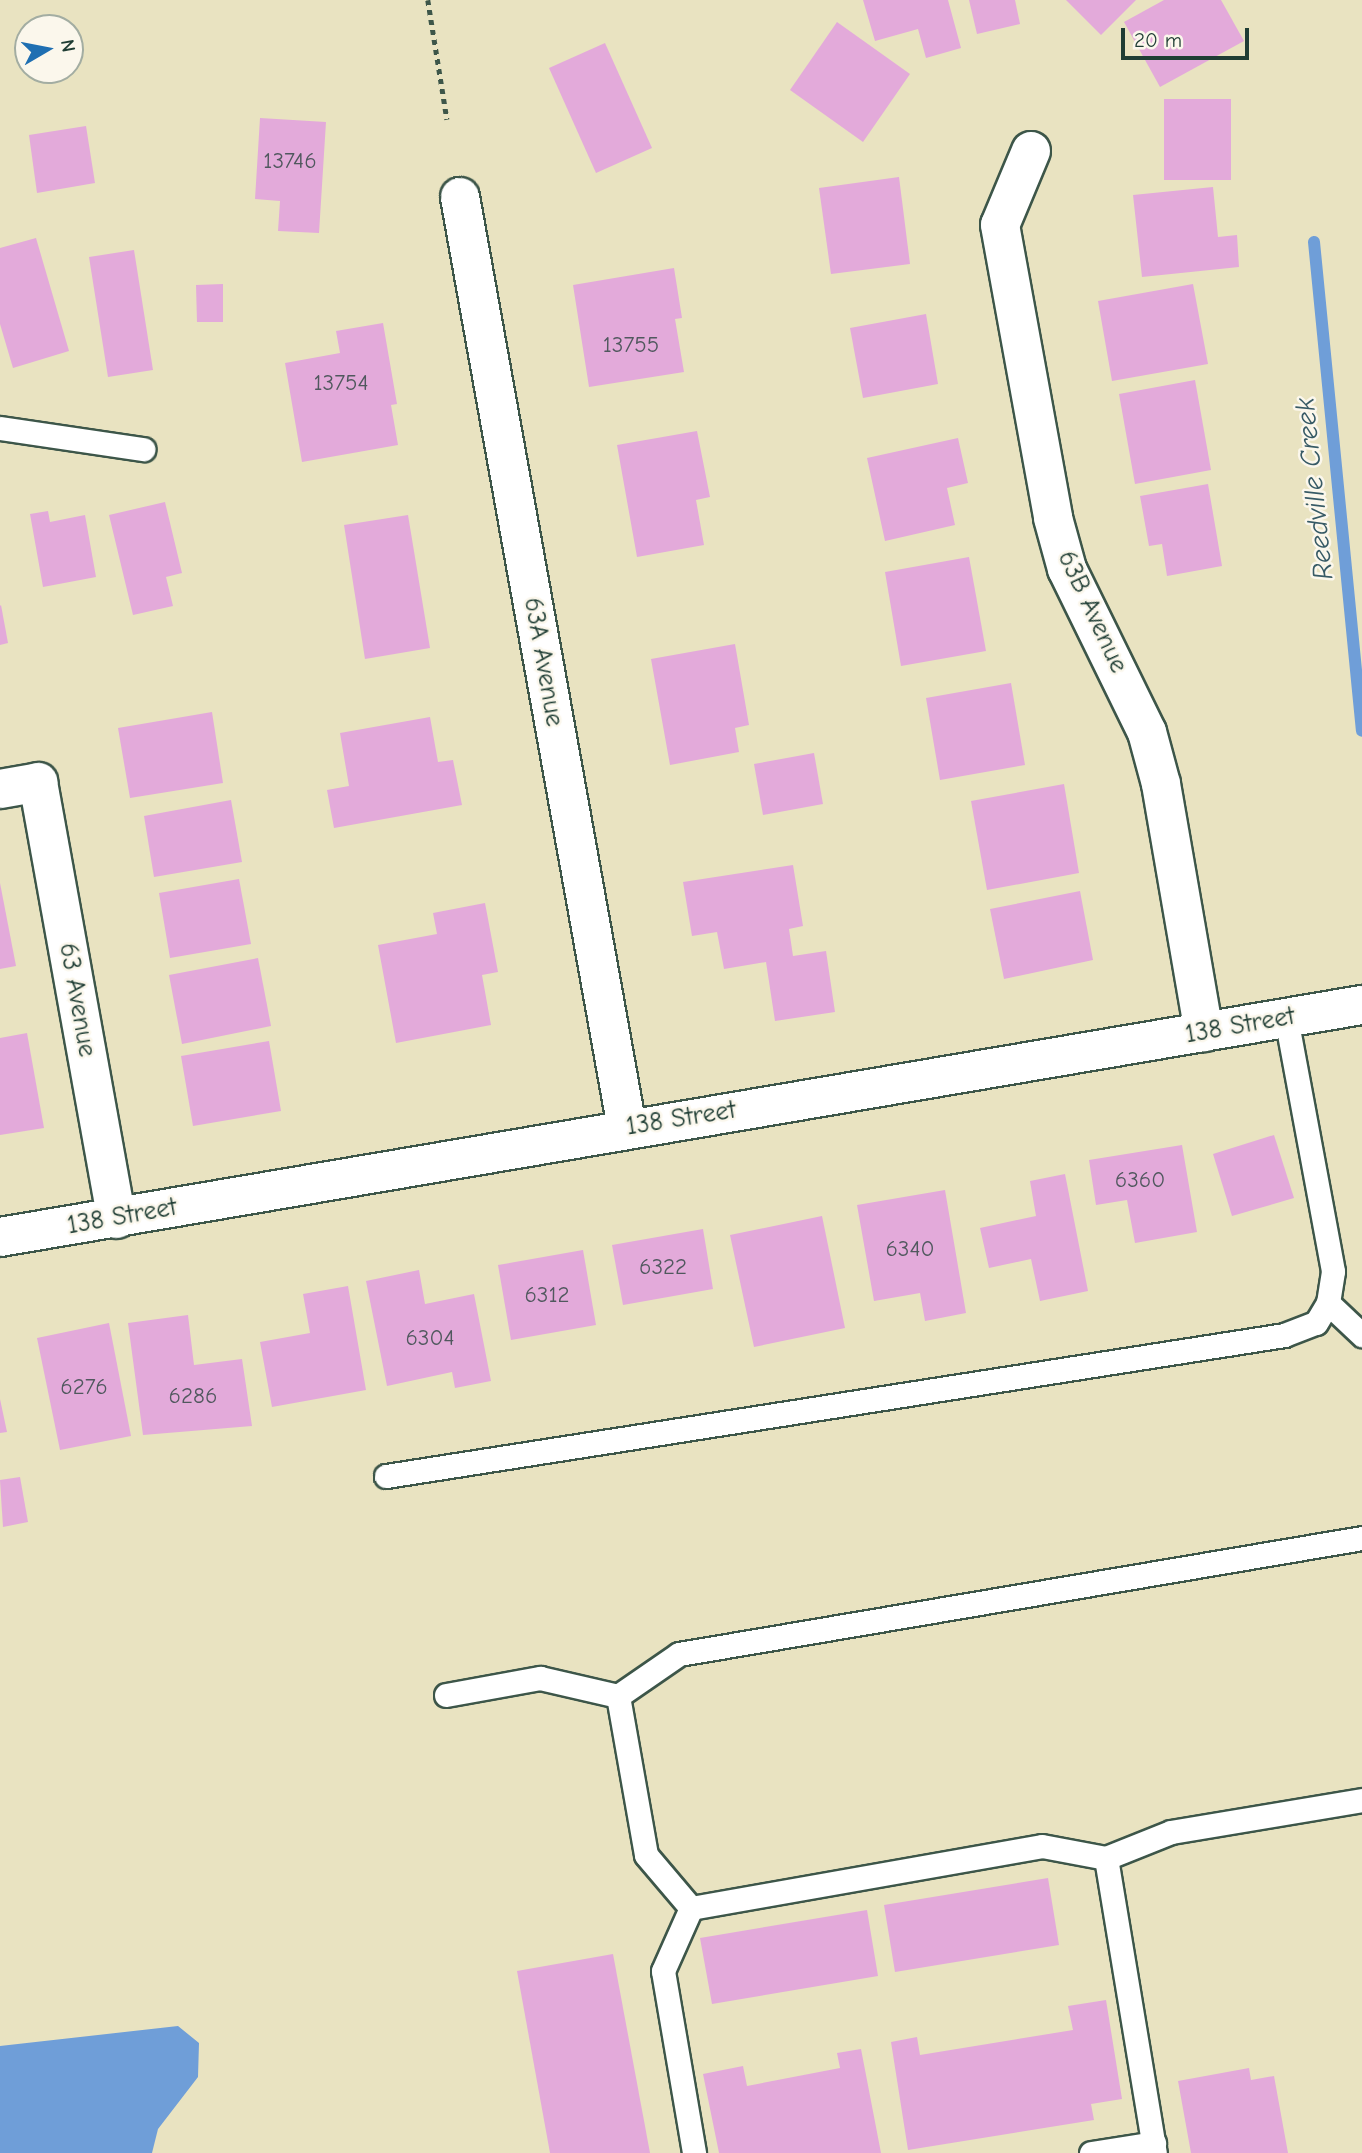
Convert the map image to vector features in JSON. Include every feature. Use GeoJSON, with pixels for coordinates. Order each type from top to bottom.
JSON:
{"type":"FeatureCollection","features":[{"type":"Feature","properties":{"kind":"street","name":"63B Avenue"},"geometry":{"type":"LineString","coordinates":[[1031,151],[1000,225],[1053,519],[1072,581],[1147,732],[1161,784],[1204,1032]]}},
{"type":"Feature","properties":{"kind":"street","name":"63A Avenue"},"geometry":{"type":"LineString","coordinates":[[460,197],[627,1128]]}},
{"type":"Feature","properties":{"kind":"street","name":"63 Avenue"},"geometry":{"type":"LineString","coordinates":[[0,789],[38,782],[117,1219]]}},
{"type":"Feature","properties":{"kind":"street","name":"138 Street"},"geometry":{"type":"LineString","coordinates":[[0,1237],[117,1219],[627,1128],[1362,1005]]}},
{"type":"Feature","properties":{"kind":"lane"},"geometry":{"type":"LineString","coordinates":[[0,428],[143,449]]}},
{"type":"Feature","properties":{"kind":"lane"},"geometry":{"type":"LineString","coordinates":[[386,1476],[1284,1335],[1316,1323],[1328,1303],[1333,1271],[1286,1018]]}},
{"type":"Feature","properties":{"kind":"lane"},"geometry":{"type":"LineString","coordinates":[[1328,1303],[1362,1335]]}},
{"type":"Feature","properties":{"kind":"lane"},"geometry":{"type":"LineString","coordinates":[[446,1695],[540,1678],[618,1696],[679,1654],[1362,1538]]}},
{"type":"Feature","properties":{"kind":"lane"},"geometry":{"type":"LineString","coordinates":[[618,1696],[646,1855],[691,1908]]}},
{"type":"Feature","properties":{"kind":"lane"},"geometry":{"type":"LineString","coordinates":[[691,1908],[1042,1846],[1106,1858],[1171,1832],[1362,1800]]}},
{"type":"Feature","properties":{"kind":"lane"},"geometry":{"type":"LineString","coordinates":[[1091,2153],[1154,2148],[1106,1858]]}},
{"type":"Feature","properties":{"kind":"lane"},"geometry":{"type":"LineString","coordinates":[[691,1908],[663,1971],[694,2153]]}},
{"type":"Feature","properties":{"kind":"path"},"geometry":{"type":"LineString","coordinates":[[428,0],[447,119]]}},
{"type":"Feature","properties":{"kind":"water"},"geometry":{"type":"Polygon","coordinates":[[[178,2026],[199,2043],[198,2077],[158,2129],[152,2153],[0,2153],[0,2046],[178,2026]]]}},
{"type":"Feature","properties":{"kind":"building"},"geometry":{"type":"Polygon","coordinates":[[[863,0],[948,0],[961,48],[926,58],[918,29],[875,41],[863,0]]]}},
{"type":"Feature","properties":{"kind":"building"},"geometry":{"type":"Polygon","coordinates":[[[969,0],[1015,0],[1020,24],[977,34],[969,0]]]}},
{"type":"Feature","properties":{"kind":"building"},"geometry":{"type":"Polygon","coordinates":[[[1066,0],[1136,0],[1101,35],[1066,0]]]}},
{"type":"Feature","properties":{"kind":"building"},"geometry":{"type":"Polygon","coordinates":[[[1164,0],[1221,0],[1244,41],[1160,87],[1124,22],[1164,0]]]}},
{"type":"Feature","properties":{"kind":"building"},"geometry":{"type":"Polygon","coordinates":[[[837,22],[910,74],[863,142],[790,90],[837,22]]]}},
{"type":"Feature","properties":{"kind":"building"},"geometry":{"type":"Polygon","coordinates":[[[605,43],[652,148],[596,173],[549,68],[605,43]]]}},
{"type":"Feature","properties":{"kind":"building"},"geometry":{"type":"Polygon","coordinates":[[[1164,99],[1231,99],[1231,180],[1164,180],[1164,99]]]}},
{"type":"Feature","properties":{"kind":"building"},"geometry":{"type":"Polygon","coordinates":[[[260,118],[326,122],[319,233],[278,231],[280,201],[255,199],[260,118]]]}},
{"type":"Feature","properties":{"kind":"building"},"geometry":{"type":"Polygon","coordinates":[[[86,126],[95,183],[37,193],[29,135],[86,126]]]}},
{"type":"Feature","properties":{"kind":"building"},"geometry":{"type":"Polygon","coordinates":[[[899,177],[910,264],[831,274],[819,188],[899,177]]]}},
{"type":"Feature","properties":{"kind":"building"},"geometry":{"type":"Polygon","coordinates":[[[1213,187],[1218,237],[1237,235],[1239,267],[1142,277],[1133,195],[1213,187]]]}},
{"type":"Feature","properties":{"kind":"building"},"geometry":{"type":"Polygon","coordinates":[[[36,238],[69,351],[13,368],[0,324],[0,248],[36,238]]]}},
{"type":"Feature","properties":{"kind":"building"},"geometry":{"type":"Polygon","coordinates":[[[134,250],[153,370],[108,377],[89,257],[134,250]]]}},
{"type":"Feature","properties":{"kind":"building"},"geometry":{"type":"Polygon","coordinates":[[[674,268],[682,318],[675,319],[684,372],[589,387],[573,285],[674,268]]]}},
{"type":"Feature","properties":{"kind":"building"},"geometry":{"type":"Polygon","coordinates":[[[223,284],[223,322],[197,322],[196,285],[223,284]]]}},
{"type":"Feature","properties":{"kind":"building"},"geometry":{"type":"Polygon","coordinates":[[[1193,284],[1208,364],[1112,381],[1098,301],[1193,284]]]}},
{"type":"Feature","properties":{"kind":"building"},"geometry":{"type":"Polygon","coordinates":[[[926,314],[938,384],[863,398],[850,328],[926,314]]]}},
{"type":"Feature","properties":{"kind":"building"},"geometry":{"type":"Polygon","coordinates":[[[383,323],[397,404],[391,405],[398,445],[302,462],[285,363],[340,353],[336,331],[383,323]]]}},
{"type":"Feature","properties":{"kind":"building"},"geometry":{"type":"Polygon","coordinates":[[[1195,380],[1211,470],[1135,484],[1119,394],[1195,380]]]}},
{"type":"Feature","properties":{"kind":"building"},"geometry":{"type":"Polygon","coordinates":[[[697,431],[710,497],[696,500],[704,545],[637,557],[617,445],[697,431]]]}},
{"type":"Feature","properties":{"kind":"building"},"geometry":{"type":"Polygon","coordinates":[[[958,438],[968,483],[947,488],[955,525],[885,541],[867,458],[958,438]]]}},
{"type":"Feature","properties":{"kind":"building"},"geometry":{"type":"Polygon","coordinates":[[[1208,484],[1222,566],[1167,576],[1162,544],[1149,546],[1140,496],[1208,484]]]}},
{"type":"Feature","properties":{"kind":"building"},"geometry":{"type":"Polygon","coordinates":[[[165,502],[182,573],[166,577],[173,606],[133,615],[109,515],[165,502]]]}},
{"type":"Feature","properties":{"kind":"building"},"geometry":{"type":"Polygon","coordinates":[[[48,511],[50,522],[85,515],[96,577],[43,587],[30,514],[48,511]]]}},
{"type":"Feature","properties":{"kind":"building"},"geometry":{"type":"Polygon","coordinates":[[[408,515],[430,648],[365,659],[344,525],[408,515]]]}},
{"type":"Feature","properties":{"kind":"building"},"geometry":{"type":"Polygon","coordinates":[[[969,557],[986,651],[901,666],[885,572],[969,557]]]}},
{"type":"Feature","properties":{"kind":"building"},"geometry":{"type":"Polygon","coordinates":[[[0,606],[8,643],[0,645],[0,606]]]}},
{"type":"Feature","properties":{"kind":"building"},"geometry":{"type":"Polygon","coordinates":[[[735,644],[749,725],[735,728],[739,752],[670,765],[651,659],[735,644]]]}},
{"type":"Feature","properties":{"kind":"building"},"geometry":{"type":"Polygon","coordinates":[[[1011,683],[1025,765],[940,780],[926,698],[1011,683]]]}},
{"type":"Feature","properties":{"kind":"building"},"geometry":{"type":"Polygon","coordinates":[[[212,712],[223,783],[130,798],[118,728],[212,712]]]}},
{"type":"Feature","properties":{"kind":"building"},"geometry":{"type":"Polygon","coordinates":[[[430,717],[438,762],[453,760],[462,805],[334,828],[327,790],[349,786],[340,733],[430,717]]]}},
{"type":"Feature","properties":{"kind":"building"},"geometry":{"type":"Polygon","coordinates":[[[814,753],[823,804],[763,815],[754,764],[814,753]]]}},
{"type":"Feature","properties":{"kind":"building"},"geometry":{"type":"Polygon","coordinates":[[[1064,784],[1079,873],[987,890],[971,801],[1064,784]]]}},
{"type":"Feature","properties":{"kind":"building"},"geometry":{"type":"Polygon","coordinates":[[[231,800],[242,862],[154,877],[144,816],[231,800]]]}},
{"type":"Feature","properties":{"kind":"building"},"geometry":{"type":"Polygon","coordinates":[[[793,865],[803,926],[789,929],[793,956],[826,951],[835,1012],[775,1021],[766,962],[724,969],[717,932],[692,936],[683,882],[793,865]]]}},
{"type":"Feature","properties":{"kind":"building"},"geometry":{"type":"Polygon","coordinates":[[[239,879],[251,944],[170,958],[159,893],[239,879]]]}},
{"type":"Feature","properties":{"kind":"building"},"geometry":{"type":"Polygon","coordinates":[[[0,883],[16,966],[0,969],[0,883]]]}},
{"type":"Feature","properties":{"kind":"building"},"geometry":{"type":"Polygon","coordinates":[[[1080,891],[1093,960],[1004,979],[990,909],[1080,891]]]}},
{"type":"Feature","properties":{"kind":"building"},"geometry":{"type":"Polygon","coordinates":[[[485,903],[498,972],[482,975],[491,1025],[396,1043],[378,945],[437,934],[433,913],[485,903]]]}},
{"type":"Feature","properties":{"kind":"building"},"geometry":{"type":"Polygon","coordinates":[[[258,958],[271,1026],[182,1044],[169,975],[258,958]]]}},
{"type":"Feature","properties":{"kind":"building"},"geometry":{"type":"Polygon","coordinates":[[[27,1033],[44,1128],[0,1135],[0,1038],[27,1033]]]}},
{"type":"Feature","properties":{"kind":"building"},"geometry":{"type":"Polygon","coordinates":[[[269,1041],[281,1111],[193,1126],[181,1056],[269,1041]]]}},
{"type":"Feature","properties":{"kind":"building"},"geometry":{"type":"Polygon","coordinates":[[[1274,1135],[1294,1198],[1232,1216],[1213,1154],[1274,1135]]]}},
{"type":"Feature","properties":{"kind":"building"},"geometry":{"type":"Polygon","coordinates":[[[1182,1145],[1197,1232],[1135,1243],[1127,1200],[1096,1205],[1089,1160],[1182,1145]]]}},
{"type":"Feature","properties":{"kind":"building"},"geometry":{"type":"Polygon","coordinates":[[[1065,1174],[1088,1291],[1040,1301],[1031,1259],[989,1268],[980,1228],[1036,1216],[1030,1181],[1065,1174]]]}},
{"type":"Feature","properties":{"kind":"building"},"geometry":{"type":"Polygon","coordinates":[[[945,1190],[966,1313],[925,1321],[920,1293],[874,1301],[857,1205],[945,1190]]]}},
{"type":"Feature","properties":{"kind":"building"},"geometry":{"type":"Polygon","coordinates":[[[822,1216],[845,1328],[754,1347],[730,1235],[822,1216]]]}},
{"type":"Feature","properties":{"kind":"building"},"geometry":{"type":"Polygon","coordinates":[[[703,1229],[713,1289],[623,1305],[612,1245],[703,1229]]]}},
{"type":"Feature","properties":{"kind":"building"},"geometry":{"type":"Polygon","coordinates":[[[583,1250],[596,1325],[511,1340],[498,1265],[583,1250]]]}},
{"type":"Feature","properties":{"kind":"building"},"geometry":{"type":"Polygon","coordinates":[[[419,1270],[425,1304],[474,1294],[491,1381],[455,1388],[452,1372],[387,1386],[366,1281],[419,1270]]]}},
{"type":"Feature","properties":{"kind":"building"},"geometry":{"type":"Polygon","coordinates":[[[348,1286],[366,1390],[272,1407],[260,1342],[310,1333],[303,1294],[348,1286]]]}},
{"type":"Feature","properties":{"kind":"building"},"geometry":{"type":"Polygon","coordinates":[[[188,1315],[194,1365],[242,1359],[252,1426],[143,1435],[128,1323],[188,1315]]]}},
{"type":"Feature","properties":{"kind":"building"},"geometry":{"type":"Polygon","coordinates":[[[109,1323],[131,1436],[60,1450],[37,1338],[109,1323]]]}},
{"type":"Feature","properties":{"kind":"building"},"geometry":{"type":"Polygon","coordinates":[[[0,1399],[7,1432],[0,1433],[0,1399]]]}},
{"type":"Feature","properties":{"kind":"building"},"geometry":{"type":"Polygon","coordinates":[[[20,1477],[28,1522],[3,1527],[0,1480],[20,1477]]]}},
{"type":"Feature","properties":{"kind":"building"},"geometry":{"type":"Polygon","coordinates":[[[1048,1878],[1059,1945],[895,1972],[884,1905],[1048,1878]]]}},
{"type":"Feature","properties":{"kind":"building"},"geometry":{"type":"Polygon","coordinates":[[[867,1910],[878,1976],[712,2004],[700,1938],[867,1910]]]}},
{"type":"Feature","properties":{"kind":"building"},"geometry":{"type":"Polygon","coordinates":[[[613,1954],[650,2153],[550,2153],[517,1971],[613,1954]]]}},
{"type":"Feature","properties":{"kind":"building"},"geometry":{"type":"Polygon","coordinates":[[[1106,2000],[1122,2099],[1091,2104],[1094,2120],[908,2150],[891,2042],[917,2037],[920,2055],[1073,2030],[1068,2006],[1106,2000]]]}},
{"type":"Feature","properties":{"kind":"building"},"geometry":{"type":"Polygon","coordinates":[[[861,2049],[881,2153],[719,2153],[703,2074],[743,2066],[747,2086],[840,2068],[837,2053],[861,2049]]]}},
{"type":"Feature","properties":{"kind":"building"},"geometry":{"type":"Polygon","coordinates":[[[1249,2068],[1251,2080],[1274,2076],[1288,2153],[1191,2153],[1178,2081],[1249,2068]]]}},
{"type":"Feature","properties":{"kind":"waterway","name":"Reedville Creek"},"geometry":{"type":"LineString","coordinates":[[1314,242],[1362,731]]}}]}
